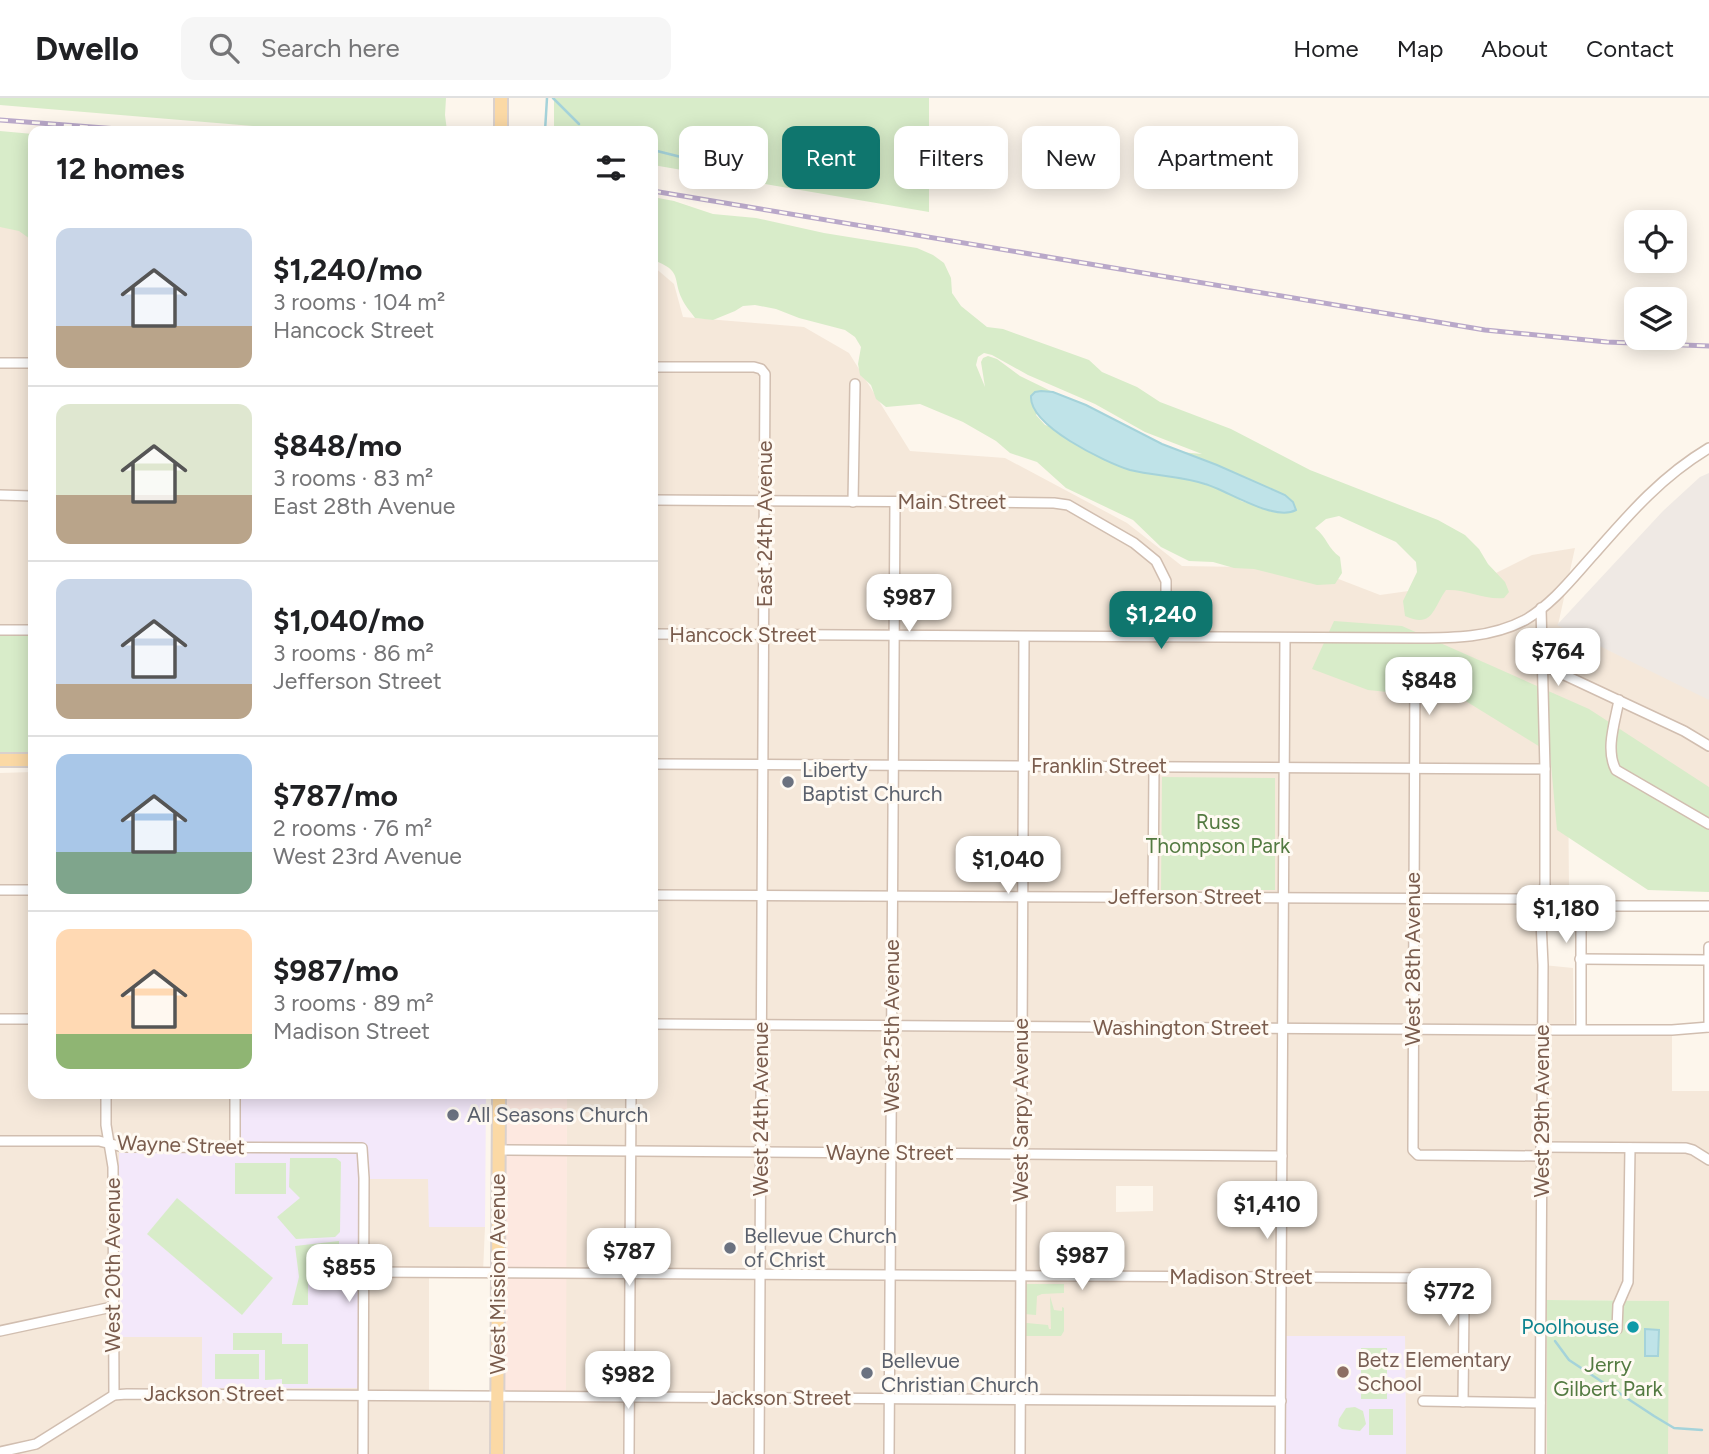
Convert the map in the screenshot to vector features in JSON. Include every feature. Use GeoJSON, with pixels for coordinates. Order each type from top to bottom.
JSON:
{"type":"FeatureCollection","features":[{"type":"Feature","properties":{"kind":"main road"},"geometry":{"type":"LineString","coordinates":[[501,98],[501,126]]}},
{"type":"Feature","properties":{"kind":"main road"},"geometry":{"type":"LineString","coordinates":[[0,760],[28,760]]}},
{"type":"Feature","properties":{"kind":"main road","name":"West Mission Avenue"},"geometry":{"type":"LineString","coordinates":[[497,1454],[499,1099]]}},
{"type":"Feature","properties":{"kind":"street"},"geometry":{"type":"LineString","coordinates":[[0,363],[28,363]]}},
{"type":"Feature","properties":{"kind":"street","name":"East 24th Avenue"},"geometry":{"type":"LineString","coordinates":[[658,367],[754,367],[765,374],[764,765]]}},
{"type":"Feature","properties":{"kind":"street"},"geometry":{"type":"LineString","coordinates":[[853,502],[855,384]]}},
{"type":"Feature","properties":{"kind":"street","name":"Hancock Street"},"geometry":{"type":"LineString","coordinates":[[658,634],[1461,638],[1487,634],[1526,619],[1541,608],[1568,583],[1650,491],[1684,463],[1709,448]]}},
{"type":"Feature","properties":{"kind":"street"},"geometry":{"type":"LineString","coordinates":[[0,495],[28,496]]}},
{"type":"Feature","properties":{"kind":"street","name":"Main Street"},"geometry":{"type":"LineString","coordinates":[[658,500],[1054,503],[1076,508],[1148,552],[1156,561],[1166,580],[1166,636]]}},
{"type":"Feature","properties":{"kind":"street","name":"West 25th Avenue"},"geometry":{"type":"LineString","coordinates":[[889,1454],[895,502]]}},
{"type":"Feature","properties":{"kind":"street","name":"West 29th Avenue"},"geometry":{"type":"LineString","coordinates":[[1540,1454],[1543,965],[1540,899],[1545,886],[1541,608]]}},
{"type":"Feature","properties":{"kind":"street"},"geometry":{"type":"LineString","coordinates":[[0,630],[28,630]]}},
{"type":"Feature","properties":{"kind":"street","name":"West Sarpy Avenue"},"geometry":{"type":"LineString","coordinates":[[1020,1454],[1024,636]]}},
{"type":"Feature","properties":{"kind":"street"},"geometry":{"type":"LineString","coordinates":[[1280,1454],[1285,638]]}},
{"type":"Feature","properties":{"kind":"street","name":"West 28th Avenue"},"geometry":{"type":"LineString","coordinates":[[1415,664],[1413,1150],[1418,1155],[1442,1157],[1541,1152]]}},
{"type":"Feature","properties":{"kind":"street"},"geometry":{"type":"LineString","coordinates":[[1542,665],[1684,731],[1709,746]]}},
{"type":"Feature","properties":{"kind":"street"},"geometry":{"type":"LineString","coordinates":[[1619,700],[1611,761],[1616,770],[1709,824]]}},
{"type":"Feature","properties":{"kind":"street","name":"Franklin Street"},"geometry":{"type":"LineString","coordinates":[[658,764],[1545,769]]}},
{"type":"Feature","properties":{"kind":"street","name":"West 24th Avenue"},"geometry":{"type":"LineString","coordinates":[[760,1454],[764,765]]}},
{"type":"Feature","properties":{"kind":"street"},"geometry":{"type":"LineString","coordinates":[[1153,896],[1154,767]]}},
{"type":"Feature","properties":{"kind":"street"},"geometry":{"type":"LineString","coordinates":[[0,890],[28,890]]}},
{"type":"Feature","properties":{"kind":"street","name":"Jefferson Street"},"geometry":{"type":"LineString","coordinates":[[658,895],[1540,899],[1591,892]]}},
{"type":"Feature","properties":{"kind":"street"},"geometry":{"type":"LineString","coordinates":[[1581,1029],[1581,906],[1709,905]]}},
{"type":"Feature","properties":{"kind":"street"},"geometry":{"type":"LineString","coordinates":[[1709,947],[1709,1027]]}},
{"type":"Feature","properties":{"kind":"street"},"geometry":{"type":"LineString","coordinates":[[1580,959],[1709,960]]}},
{"type":"Feature","properties":{"kind":"street"},"geometry":{"type":"LineString","coordinates":[[0,1019],[28,1019]]}},
{"type":"Feature","properties":{"kind":"street","name":"Washington Street"},"geometry":{"type":"LineString","coordinates":[[658,1024],[1542,1030],[1672,1030],[1709,1027]]}},
{"type":"Feature","properties":{"kind":"street","name":"West 20th Avenue"},"geometry":{"type":"LineString","coordinates":[[106,1099],[106,1125],[113,1167],[114,1395]]}},
{"type":"Feature","properties":{"kind":"street"},"geometry":{"type":"LineString","coordinates":[[234,1148],[235,1099]]}},
{"type":"Feature","properties":{"kind":"street"},"geometry":{"type":"LineString","coordinates":[[629,1454],[631,1099]]}},
{"type":"Feature","properties":{"kind":"street","name":"Wayne Street"},"geometry":{"type":"LineString","coordinates":[[0,1141],[110,1143],[123,1147],[362,1148],[364,1272]]}},
{"type":"Feature","properties":{"kind":"street"},"geometry":{"type":"LineString","coordinates":[[1617,1329],[1618,1305],[1628,1282],[1630,1148]]}},
{"type":"Feature","properties":{"kind":"street"},"geometry":{"type":"LineString","coordinates":[[1541,1152],[1686,1148],[1709,1160]]}},
{"type":"Feature","properties":{"kind":"street","name":"Wayne Street"},"geometry":{"type":"LineString","coordinates":[[498,1150],[1282,1156]]}},
{"type":"Feature","properties":{"kind":"street"},"geometry":{"type":"LineString","coordinates":[[363,1454],[364,1272]]}},
{"type":"Feature","properties":{"kind":"street","name":"Madison Street"},"geometry":{"type":"LineString","coordinates":[[364,1272],[1437,1278],[1446,1281],[1461,1293],[1464,1304],[1463,1402]]}},
{"type":"Feature","properties":{"kind":"street"},"geometry":{"type":"LineString","coordinates":[[0,1331],[112,1307]]}},
{"type":"Feature","properties":{"kind":"street"},"geometry":{"type":"LineString","coordinates":[[0,1452],[36,1444],[114,1395]]}},
{"type":"Feature","properties":{"kind":"street","name":"Jackson Street"},"geometry":{"type":"LineString","coordinates":[[114,1395],[1281,1401]]}},
{"type":"Feature","properties":{"kind":"street"},"geometry":{"type":"LineString","coordinates":[[1423,1401],[1540,1403]]}},
{"type":"Feature","properties":{"kind":"shaded area"},"geometry":{"type":"Polygon","coordinates":[[[0,218],[28,224],[28,630],[0,630],[0,218]]]}},
{"type":"Feature","properties":{"kind":"shaded area"},"geometry":{"type":"Polygon","coordinates":[[[658,270],[674,284],[683,317],[804,327],[849,353],[910,451],[1005,458],[1127,523],[1182,566],[1310,568],[1380,595],[1480,581],[1532,555],[1575,548],[1558,625],[1709,699],[1709,875],[1568,778],[1569,890],[1545,886],[1543,965],[1573,968],[1574,1029],[1672,1030],[1672,1091],[1709,1091],[1709,1454],[1668,1454],[1668,1301],[1548,1300],[1547,1454],[1406,1454],[1405,1336],[1280,1454],[0,1454],[0,773],[28,772],[28,1099],[235,1099],[235,1148],[119,1153],[202,1337],[202,1387],[364,1178],[429,1178],[429,1227],[485,1227],[483,1272],[429,1272],[429,1395],[565,1396],[567,1099],[658,1099],[658,270]],[[1116,1186],[1116,1212],[1153,1211],[1153,1186],[1116,1186]]]}},
{"type":"Feature","properties":{"kind":"shaded area"},"geometry":{"type":"Polygon","coordinates":[[[1709,473],[1709,700],[1557,625],[1663,511],[1700,477],[1709,473]]]}},
{"type":"Feature","properties":{"kind":"shaded area"},"geometry":{"type":"Polygon","coordinates":[[[241,1099],[486,1099],[485,1227],[429,1227],[428,1179],[364,1179],[363,1388],[202,1388],[202,1337],[119,1337],[119,1153],[240,1153],[241,1099]]]}},
{"type":"Feature","properties":{"kind":"shaded area"},"geometry":{"type":"Polygon","coordinates":[[[500,1099],[567,1099],[566,1396],[504,1390],[500,1099]]]}},
{"type":"Feature","properties":{"kind":"shaded area","name":"Betz Elementary School"},"geometry":{"type":"Polygon","coordinates":[[[1281,1336],[1405,1336],[1406,1454],[1280,1454],[1281,1336]]]}},
{"type":"Feature","properties":{"kind":"green space"},"geometry":{"type":"Polygon","coordinates":[[[0,98],[446,98],[446,126],[254,126],[0,105],[0,98]]]}},
{"type":"Feature","properties":{"kind":"green space"},"geometry":{"type":"Polygon","coordinates":[[[554,98],[929,98],[929,126],[894,126],[894,189],[929,189],[929,212],[794,189],[880,189],[880,126],[782,126],[782,187],[768,185],[768,126],[679,126],[679,169],[658,166],[658,126],[554,126],[554,98]]]}},
{"type":"Feature","properties":{"kind":"green space"},"geometry":{"type":"Polygon","coordinates":[[[0,131],[28,134],[28,237],[19,231],[0,227],[0,131]]]}},
{"type":"Feature","properties":{"kind":"green space"},"geometry":{"type":"Polygon","coordinates":[[[658,198],[713,214],[756,218],[824,233],[917,248],[944,263],[951,278],[952,293],[961,306],[987,327],[1003,329],[1089,360],[1102,372],[1137,387],[1160,402],[1231,429],[1310,470],[1438,520],[1465,535],[1479,549],[1488,564],[1505,582],[1509,592],[1504,598],[1497,598],[1446,590],[1435,610],[1427,618],[1421,620],[1405,616],[1403,601],[1417,572],[1416,562],[1396,542],[1339,516],[1326,519],[1315,528],[1340,557],[1342,573],[1335,584],[1317,585],[1254,569],[1189,561],[1161,547],[1133,520],[1066,488],[1037,462],[1010,453],[996,441],[963,422],[920,404],[886,407],[876,399],[871,385],[860,375],[858,364],[861,347],[855,337],[845,330],[755,305],[743,306],[713,320],[695,318],[682,299],[673,272],[658,262],[658,198]],[[984,353],[978,357],[976,365],[985,387],[981,362],[988,356],[1053,392],[1036,415],[1045,425],[1235,494],[1241,501],[1273,511],[1237,475],[1181,452],[1202,454],[1145,432],[1095,404],[1028,375],[992,355],[984,353]]]}},
{"type":"Feature","properties":{"kind":"green space"},"geometry":{"type":"Polygon","coordinates":[[[1334,621],[1402,626],[1589,709],[1709,787],[1709,892],[1648,890],[1557,830],[1550,753],[1464,700],[1368,690],[1312,669],[1334,621]]]}},
{"type":"Feature","properties":{"kind":"green space"},"geometry":{"type":"Polygon","coordinates":[[[0,630],[28,630],[28,752],[0,752],[0,630]]]}},
{"type":"Feature","properties":{"kind":"green space","name":"Russ Thompson Park"},"geometry":{"type":"Polygon","coordinates":[[[1162,777],[1275,778],[1275,890],[1161,890],[1162,777]]]}},
{"type":"Feature","properties":{"kind":"green space"},"geometry":{"type":"Polygon","coordinates":[[[290,1158],[336,1158],[341,1162],[340,1232],[335,1237],[296,1239],[277,1217],[300,1198],[289,1187],[290,1158]]]}},
{"type":"Feature","properties":{"kind":"green space"},"geometry":{"type":"Polygon","coordinates":[[[235,1163],[286,1163],[286,1194],[235,1194],[235,1163]]]}},
{"type":"Feature","properties":{"kind":"green space"},"geometry":{"type":"Polygon","coordinates":[[[177,1198],[273,1278],[242,1315],[147,1234],[177,1198]]]}},
{"type":"Feature","properties":{"kind":"green space"},"geometry":{"type":"Polygon","coordinates":[[[339,1241],[339,1257],[308,1260],[308,1305],[292,1305],[299,1277],[295,1246],[339,1241]]]}},
{"type":"Feature","properties":{"kind":"green space"},"geometry":{"type":"Polygon","coordinates":[[[1024,1284],[1064,1284],[1064,1293],[1037,1296],[1036,1315],[1024,1314],[1024,1284]]]}},
{"type":"Feature","properties":{"kind":"green space"},"geometry":{"type":"Polygon","coordinates":[[[1050,1296],[1054,1310],[1062,1311],[1062,1307],[1064,1308],[1064,1331],[1061,1336],[1024,1336],[1024,1324],[1027,1323],[1048,1325],[1051,1329],[1050,1296]]]}},
{"type":"Feature","properties":{"kind":"green space","name":"Jerry Gilbert Park"},"geometry":{"type":"Polygon","coordinates":[[[1547,1300],[1669,1301],[1668,1454],[1547,1454],[1547,1300]]]}},
{"type":"Feature","properties":{"kind":"green space"},"geometry":{"type":"Polygon","coordinates":[[[233,1333],[282,1333],[282,1344],[308,1344],[308,1384],[282,1384],[282,1379],[265,1380],[265,1350],[233,1350],[233,1333]]]}},
{"type":"Feature","properties":{"kind":"green space"},"geometry":{"type":"Polygon","coordinates":[[[1361,1348],[1387,1348],[1387,1399],[1361,1399],[1361,1348]]]}},
{"type":"Feature","properties":{"kind":"green space"},"geometry":{"type":"Polygon","coordinates":[[[215,1354],[259,1354],[259,1379],[215,1379],[215,1354]]]}},
{"type":"Feature","properties":{"kind":"green space"},"geometry":{"type":"Polygon","coordinates":[[[1355,1407],[1363,1411],[1366,1424],[1360,1431],[1342,1429],[1338,1426],[1339,1419],[1346,1408],[1355,1407]]]}},
{"type":"Feature","properties":{"kind":"green space"},"geometry":{"type":"Polygon","coordinates":[[[1369,1409],[1393,1409],[1393,1435],[1369,1435],[1369,1409]]]}},
{"type":"Feature","properties":{"kind":"water"},"geometry":{"type":"Polygon","coordinates":[[[1041,391],[1053,392],[1086,405],[1162,444],[1285,495],[1293,502],[1296,510],[1287,513],[1263,509],[1205,484],[1130,470],[1104,459],[1070,441],[1042,419],[1031,396],[1041,391]]]}},
{"type":"Feature","properties":{"kind":"water"},"geometry":{"type":"Polygon","coordinates":[[[1645,1329],[1659,1330],[1658,1356],[1645,1356],[1645,1329]]]}},
{"type":"Feature","properties":{"kind":"waterway"},"geometry":{"type":"LineString","coordinates":[[545,126],[547,98]]}},
{"type":"Feature","properties":{"kind":"waterway"},"geometry":{"type":"LineString","coordinates":[[553,98],[579,124]]}},
{"type":"Feature","properties":{"kind":"waterway"},"geometry":{"type":"LineString","coordinates":[[658,151],[679,156]]}},
{"type":"Feature","properties":{"kind":"waterway"},"geometry":{"type":"LineString","coordinates":[[1555,1341],[1569,1360],[1654,1416],[1674,1428],[1702,1430]]}},
{"type":"Feature","properties":{"kind":"railway"},"geometry":{"type":"LineString","coordinates":[[0,120],[79,126]]}},
{"type":"Feature","properties":{"kind":"railway"},"geometry":{"type":"LineString","coordinates":[[658,192],[1485,330],[1607,342],[1709,346]]}},
{"type":"Feature","properties":{"kind":"place","name":"Liberty Baptist Church"},"geometry":{"type":"Point","coordinates":[788,782]}},
{"type":"Feature","properties":{"kind":"place","name":"All Seasons Church"},"geometry":{"type":"Point","coordinates":[453,1115]}},
{"type":"Feature","properties":{"kind":"place","name":"Bellevue Church of Christ"},"geometry":{"type":"Point","coordinates":[730,1248]}},
{"type":"Feature","properties":{"kind":"place","name":"Poolhouse"},"geometry":{"type":"Point","coordinates":[1633,1327]}},
{"type":"Feature","properties":{"kind":"place","name":"Betz Elementary School"},"geometry":{"type":"Point","coordinates":[1343,1372]}},
{"type":"Feature","properties":{"kind":"place","name":"Bellevue Christian Church"},"geometry":{"type":"Point","coordinates":[867,1373]}}]}
